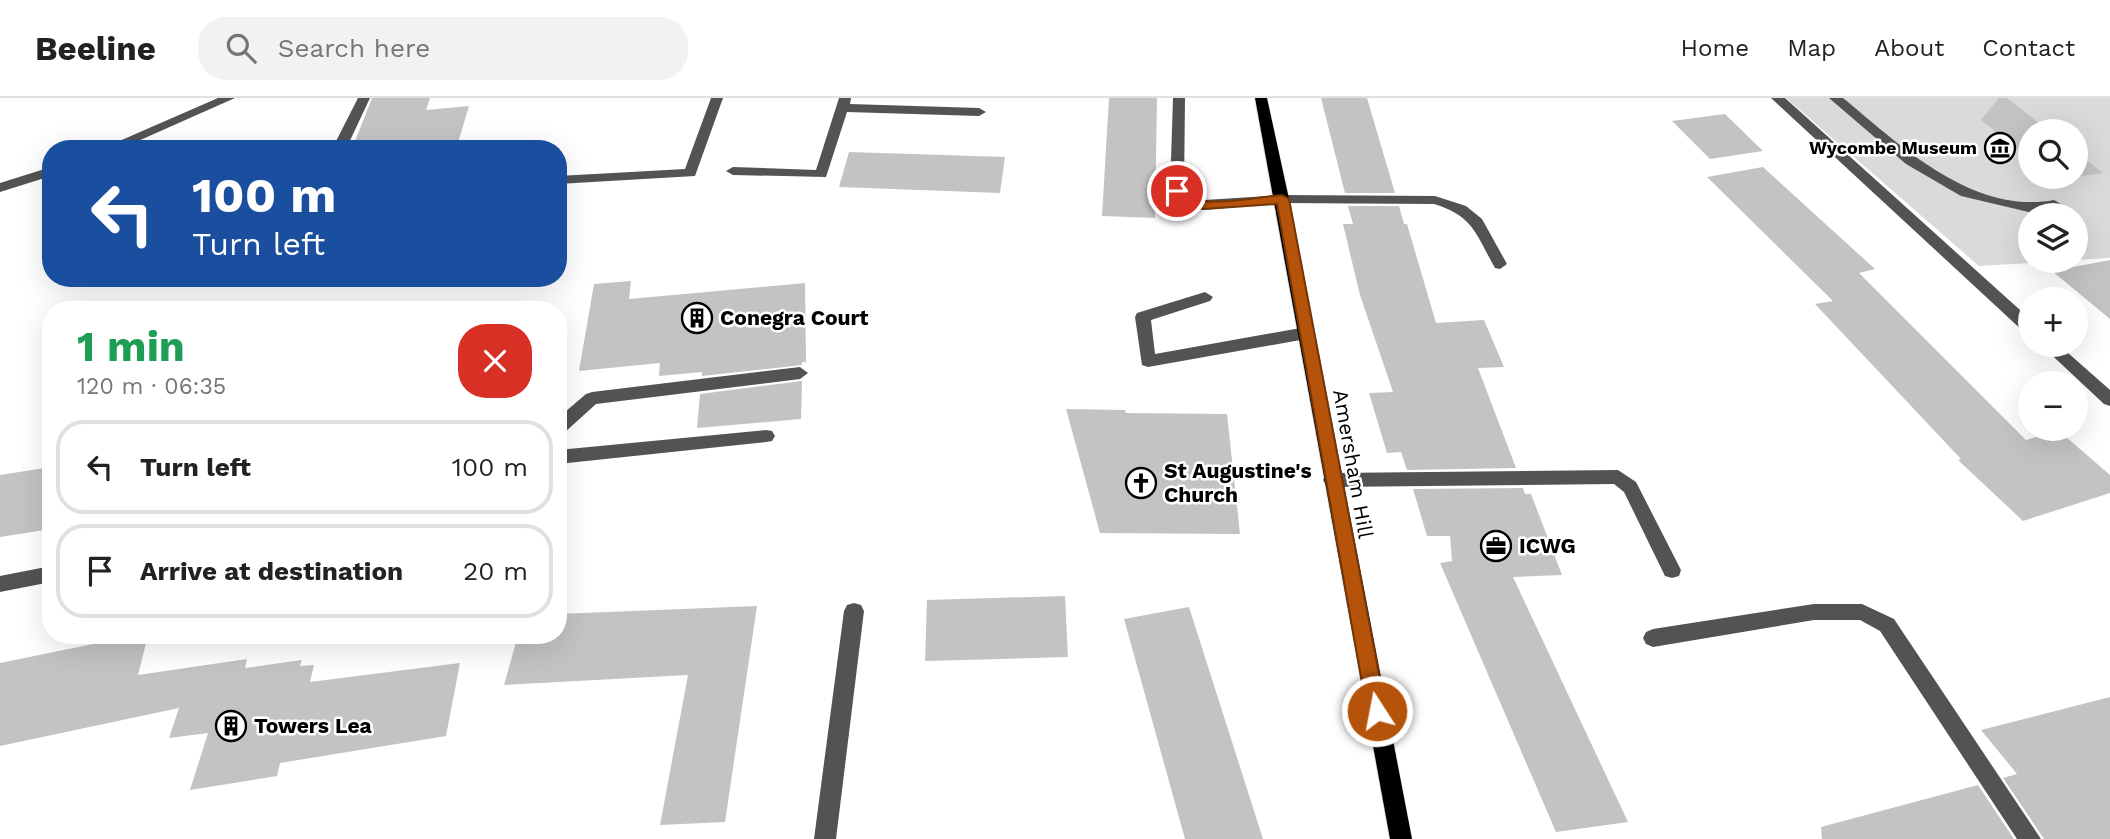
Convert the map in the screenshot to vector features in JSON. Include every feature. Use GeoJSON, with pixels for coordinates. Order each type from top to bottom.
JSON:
{"type":"FeatureCollection","features":[{"type":"Feature","properties":{"kind":"main road","name":"Amersham Hill"},"geometry":{"type":"LineString","coordinates":[[1261,98],[1401,839]]}},
{"type":"Feature","properties":{"kind":"street"},"geometry":{"type":"LineString","coordinates":[[129,140],[229,98]]}},
{"type":"Feature","properties":{"kind":"street"},"geometry":{"type":"LineString","coordinates":[[343,140],[364,98]]}},
{"type":"Feature","properties":{"kind":"street"},"geometry":{"type":"LineString","coordinates":[[567,180],[690,173],[717,98]]}},
{"type":"Feature","properties":{"kind":"street"},"geometry":{"type":"LineString","coordinates":[[1179,98],[1177,191],[1186,201],[1204,205],[1282,199],[1435,200],[1451,204],[1470,214],[1482,225],[1500,264]]}},
{"type":"Feature","properties":{"kind":"street"},"geometry":{"type":"LineString","coordinates":[[1777,98],[2018,317]]}},
{"type":"Feature","properties":{"kind":"street"},"geometry":{"type":"LineString","coordinates":[[1835,98],[1911,161],[1966,192],[2018,204]]}},
{"type":"Feature","properties":{"kind":"street"},"geometry":{"type":"LineString","coordinates":[[733,171],[821,174],[843,103],[979,112]]}},
{"type":"Feature","properties":{"kind":"street"},"geometry":{"type":"LineString","coordinates":[[0,188],[42,174]]}},
{"type":"Feature","properties":{"kind":"street"},"geometry":{"type":"LineString","coordinates":[[1205,297],[1143,317],[1147,361],[1306,333]]}},
{"type":"Feature","properties":{"kind":"street"},"geometry":{"type":"LineString","coordinates":[[2062,357],[2110,400]]}},
{"type":"Feature","properties":{"kind":"street"},"geometry":{"type":"LineString","coordinates":[[567,420],[592,398],[800,373]]}},
{"type":"Feature","properties":{"kind":"street"},"geometry":{"type":"LineString","coordinates":[[567,456],[766,436]]}},
{"type":"Feature","properties":{"kind":"street"},"geometry":{"type":"LineString","coordinates":[[1332,480],[1618,477],[1630,487],[1672,570]]}},
{"type":"Feature","properties":{"kind":"street"},"geometry":{"type":"LineString","coordinates":[[0,584],[42,576]]}},
{"type":"Feature","properties":{"kind":"street"},"geometry":{"type":"LineString","coordinates":[[825,839],[854,611]]}},
{"type":"Feature","properties":{"kind":"street"},"geometry":{"type":"LineString","coordinates":[[1653,638],[1815,612],[1862,612],[1879,620],[1887,625],[1920,671],[2030,839]]}},
{"type":"Feature","properties":{"kind":"shaded area"},"geometry":{"type":"Polygon","coordinates":[[[1786,98],[2110,98],[2110,258],[2088,259],[2088,203],[2018,203],[2018,264],[1979,266],[1786,98]]]}},
{"type":"Feature","properties":{"kind":"building"},"geometry":{"type":"Polygon","coordinates":[[[372,98],[430,98],[426,110],[469,106],[459,140],[356,140],[372,98]]]}},
{"type":"Feature","properties":{"kind":"building"},"geometry":{"type":"Polygon","coordinates":[[[1109,98],[1157,98],[1155,218],[1102,216],[1109,98]]]}},
{"type":"Feature","properties":{"kind":"building"},"geometry":{"type":"Polygon","coordinates":[[[1321,98],[1367,98],[1395,193],[1345,193],[1321,98]]]}},
{"type":"Feature","properties":{"kind":"building"},"geometry":{"type":"Polygon","coordinates":[[[1999,98],[2007,98],[2034,119],[2018,119],[2018,150],[1981,120],[1999,98]]]}},
{"type":"Feature","properties":{"kind":"building"},"geometry":{"type":"Polygon","coordinates":[[[1725,114],[1763,151],[1710,159],[1672,121],[1725,114]]]}},
{"type":"Feature","properties":{"kind":"building"},"geometry":{"type":"Polygon","coordinates":[[[849,152],[1005,157],[1000,193],[839,187],[849,152]]]}},
{"type":"Feature","properties":{"kind":"building"},"geometry":{"type":"Polygon","coordinates":[[[2088,161],[2103,173],[2088,175],[2088,161]]]}},
{"type":"Feature","properties":{"kind":"building"},"geometry":{"type":"Polygon","coordinates":[[[1763,167],[1875,269],[1859,273],[2018,432],[2018,441],[2071,441],[2110,475],[2110,493],[2023,521],[1958,460],[1961,459],[1815,304],[1833,301],[1707,177],[1763,167]]]}},
{"type":"Feature","properties":{"kind":"building"},"geometry":{"type":"Polygon","coordinates":[[[1348,206],[1399,206],[1404,224],[1407,224],[1436,323],[1484,320],[1504,367],[1478,368],[1516,468],[1407,470],[1401,452],[1387,453],[1369,393],[1393,392],[1360,295],[1343,224],[1353,224],[1348,206]]]}},
{"type":"Feature","properties":{"kind":"building"},"geometry":{"type":"Polygon","coordinates":[[[2110,260],[2110,319],[2088,301],[2088,287],[2071,287],[2054,273],[2088,273],[2088,264],[2110,260]]]}},
{"type":"Feature","properties":{"kind":"building","name":"Conegra Court"},"geometry":{"type":"Polygon","coordinates":[[[631,281],[629,299],[805,283],[806,362],[802,362],[802,365],[702,376],[702,372],[659,376],[660,363],[579,371],[594,284],[631,281]]]}},
{"type":"Feature","properties":{"kind":"building"},"geometry":{"type":"Polygon","coordinates":[[[802,381],[801,419],[697,428],[700,394],[802,381]]]}},
{"type":"Feature","properties":{"kind":"building","name":"St Augustine's Church"},"geometry":{"type":"Polygon","coordinates":[[[1066,409],[1125,410],[1126,413],[1227,414],[1240,534],[1100,533],[1066,409]]]}},
{"type":"Feature","properties":{"kind":"building"},"geometry":{"type":"Polygon","coordinates":[[[42,468],[42,530],[0,537],[0,475],[42,468]]]}},
{"type":"Feature","properties":{"kind":"building"},"geometry":{"type":"Polygon","coordinates":[[[1523,488],[1525,494],[1531,494],[1562,575],[1513,577],[1628,822],[1556,832],[1440,563],[1452,561],[1450,536],[1427,536],[1413,489],[1523,488]]]}},
{"type":"Feature","properties":{"kind":"building"},"geometry":{"type":"Polygon","coordinates":[[[1065,596],[1068,657],[925,661],[927,600],[1065,596]]]}},
{"type":"Feature","properties":{"kind":"building"},"geometry":{"type":"Polygon","coordinates":[[[757,606],[725,822],[660,825],[688,675],[504,685],[515,644],[567,644],[567,614],[757,606]]]}},
{"type":"Feature","properties":{"kind":"building"},"geometry":{"type":"Polygon","coordinates":[[[1189,607],[1263,839],[1185,839],[1124,619],[1189,607]]]}},
{"type":"Feature","properties":{"kind":"building"},"geometry":{"type":"Polygon","coordinates":[[[93,644],[146,644],[138,675],[247,659],[245,668],[302,660],[300,666],[314,665],[310,682],[460,663],[446,736],[280,763],[277,776],[190,790],[208,733],[169,738],[179,708],[0,746],[0,663],[93,644]]]}},
{"type":"Feature","properties":{"kind":"building"},"geometry":{"type":"Polygon","coordinates":[[[2110,697],[2110,839],[2044,839],[2003,778],[2017,774],[1981,730],[2110,697]]]}},
{"type":"Feature","properties":{"kind":"building"},"geometry":{"type":"Polygon","coordinates":[[[1978,785],[2014,839],[1822,839],[1821,827],[1978,785]]]}},
{"type":"Feature","properties":{"kind":"place","name":"Wycombe Museum"},"geometry":{"type":"Point","coordinates":[2000,148]}},
{"type":"Feature","properties":{"kind":"place","name":"Conegra Court"},"geometry":{"type":"Point","coordinates":[697,318]}},
{"type":"Feature","properties":{"kind":"place","name":"St Augustine's Church"},"geometry":{"type":"Point","coordinates":[1141,483]}},
{"type":"Feature","properties":{"kind":"place","name":"ICWG"},"geometry":{"type":"Point","coordinates":[1496,546]}},
{"type":"Feature","properties":{"kind":"place","name":"Towers Lea"},"geometry":{"type":"Point","coordinates":[231,726]}},
{"type":"Feature","properties":{"kind":"route"},"geometry":{"type":"LineString","coordinates":[[1177,191],[1186,201],[1204,205],[1282,199],[1332,480],[1377,711]]}}]}
